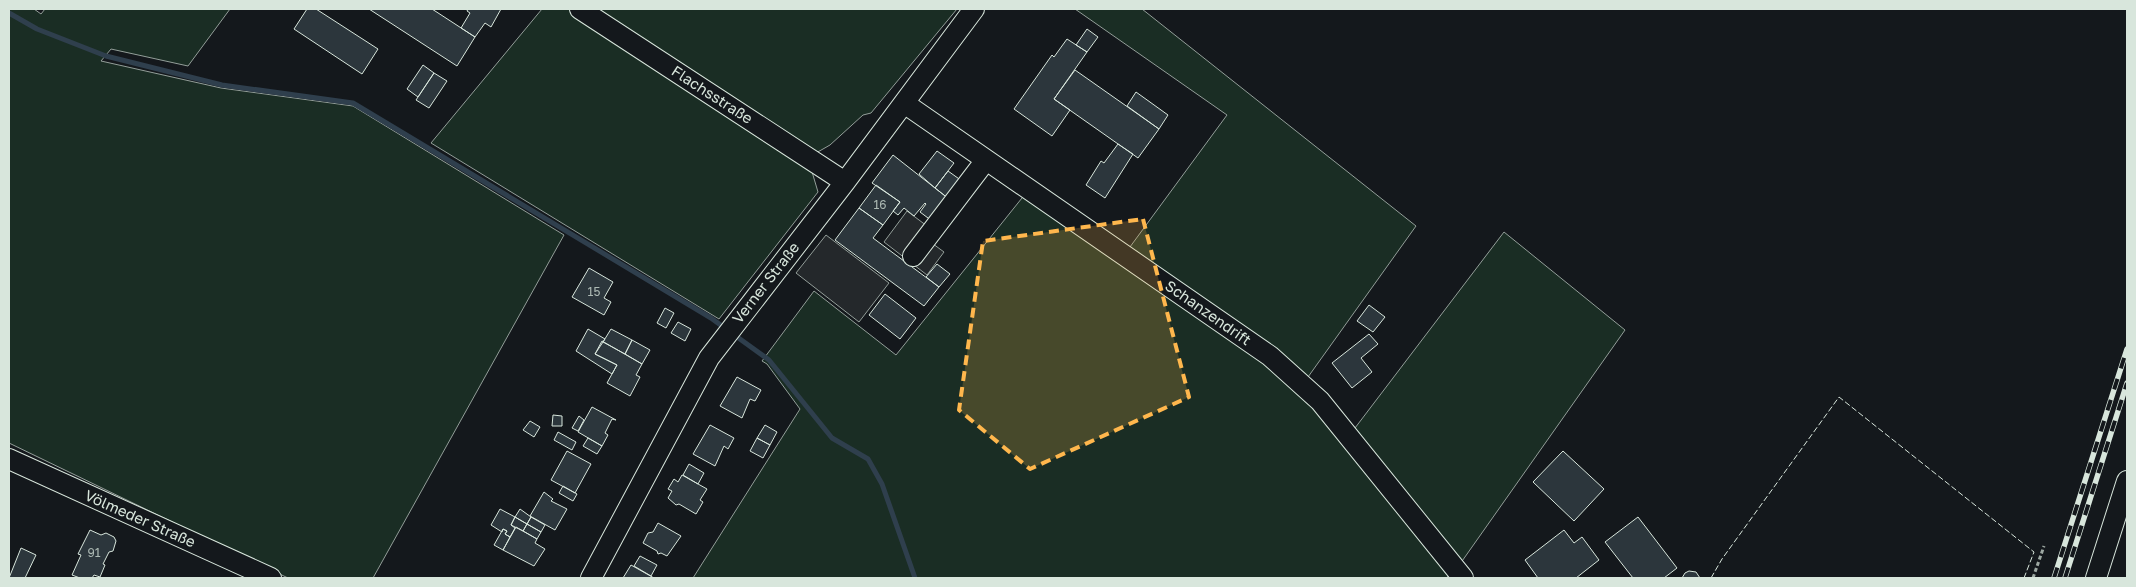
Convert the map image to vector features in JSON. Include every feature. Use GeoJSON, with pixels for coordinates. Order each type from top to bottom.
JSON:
{"type":"FeatureCollection","features":[{"type":"Feature","properties":{"kind":"street","name":"Flachsstraße"},"geometry":{"type":"LineString","coordinates":[[580,9],[845,182]]}},
{"type":"Feature","properties":{"kind":"street","name":"Verner Straße"},"geometry":{"type":"LineString","coordinates":[[591,578],[709,358],[845,182],[974,9]]}},
{"type":"Feature","properties":{"kind":"street","name":"Schanzendrift"},"geometry":{"type":"LineString","coordinates":[[904,103],[1270,356],[1320,401],[1462,578]]}},
{"type":"Feature","properties":{"kind":"street"},"geometry":{"type":"LineString","coordinates":[[913,256],[986,160]]}},
{"type":"Feature","properties":{"kind":"street","name":"Völmeder Straße"},"geometry":{"type":"LineString","coordinates":[[9,459],[271,578]]}},
{"type":"Feature","properties":{"kind":"street"},"geometry":{"type":"LineString","coordinates":[[2096,578],[2127,481]]}},
{"type":"Feature","properties":{"kind":"path"},"geometry":{"type":"LineString","coordinates":[[2033,578],[2044,546]]}},
{"type":"Feature","properties":{"kind":"highlighted area"},"geometry":{"type":"Polygon","coordinates":[[[1143,219],[1189,397],[1030,469],[959,410],[983,241],[1143,219]]]}},
{"type":"Feature","properties":{"kind":"green space"},"geometry":{"type":"Polygon","coordinates":[[[9,9],[34,9],[41,14],[45,9],[230,9],[188,66],[111,49],[101,61],[221,88],[353,106],[564,235],[373,578],[288,578],[9,443],[9,9]]]}},
{"type":"Feature","properties":{"kind":"green space"},"geometry":{"type":"Polygon","coordinates":[[[542,9],[571,9],[810,165],[818,192],[719,319],[431,143],[542,9]]]}},
{"type":"Feature","properties":{"kind":"green space"},"geometry":{"type":"Polygon","coordinates":[[[594,9],[957,9],[871,113],[863,115],[830,145],[816,153],[594,9]]]}},
{"type":"Feature","properties":{"kind":"green space"},"geometry":{"type":"Polygon","coordinates":[[[1075,9],[1142,9],[1416,226],[1308,377],[1127,251],[1227,115],[1075,9]]]}},
{"type":"Feature","properties":{"kind":"green space"},"geometry":{"type":"Polygon","coordinates":[[[1026,193],[1307,393],[1452,573],[1446,578],[693,578],[800,409],[767,364],[762,361],[814,291],[896,355],[1026,193]]]}},
{"type":"Feature","properties":{"kind":"green space"},"geometry":{"type":"Polygon","coordinates":[[[1504,232],[1625,330],[1460,564],[1355,428],[1504,232]]]}},
{"type":"Feature","properties":{"kind":"shaded area"},"geometry":{"type":"Polygon","coordinates":[[[907,211],[931,229],[925,238],[944,252],[927,275],[884,242],[907,211]]]}},
{"type":"Feature","properties":{"kind":"shaded area"},"geometry":{"type":"Polygon","coordinates":[[[826,235],[889,283],[859,322],[796,273],[826,235]]]}},
{"type":"Feature","properties":{"kind":"building"},"geometry":{"type":"Polygon","coordinates":[[[307,9],[316,9],[378,49],[362,74],[294,29],[307,9]]]}},
{"type":"Feature","properties":{"kind":"building"},"geometry":{"type":"Polygon","coordinates":[[[369,9],[432,9],[475,37],[457,66],[369,9]]]}},
{"type":"Feature","properties":{"kind":"building"},"geometry":{"type":"Polygon","coordinates":[[[468,9],[501,9],[491,27],[485,23],[475,37],[461,28],[470,13],[467,11],[468,9]]]}},
{"type":"Feature","properties":{"kind":"building"},"geometry":{"type":"Polygon","coordinates":[[[1087,29],[1098,37],[1087,52],[1076,45],[1087,29]]]}},
{"type":"Feature","properties":{"kind":"building"},"geometry":{"type":"Polygon","coordinates":[[[1067,39],[1087,52],[1054,99],[1070,110],[1052,136],[1014,109],[1052,55],[1054,57],[1067,39]]]}},
{"type":"Feature","properties":{"kind":"building"},"geometry":{"type":"Polygon","coordinates":[[[423,65],[434,73],[418,97],[407,89],[423,65]]]}},
{"type":"Feature","properties":{"kind":"building"},"geometry":{"type":"Polygon","coordinates":[[[1075,70],[1159,129],[1138,158],[1054,99],[1075,70]]]}},
{"type":"Feature","properties":{"kind":"building"},"geometry":{"type":"Polygon","coordinates":[[[434,73],[447,81],[429,108],[416,100],[434,73]]]}},
{"type":"Feature","properties":{"kind":"building"},"geometry":{"type":"Polygon","coordinates":[[[1136,92],[1168,115],[1159,129],[1127,106],[1136,92]]]}},
{"type":"Feature","properties":{"kind":"building"},"geometry":{"type":"Polygon","coordinates":[[[1118,144],[1133,154],[1105,198],[1086,185],[1101,161],[1104,163],[1118,144]]]}},
{"type":"Feature","properties":{"kind":"building"},"geometry":{"type":"Polygon","coordinates":[[[937,151],[954,163],[935,188],[919,174],[937,151]]]}},
{"type":"Feature","properties":{"kind":"building"},"geometry":{"type":"Polygon","coordinates":[[[893,155],[949,199],[932,221],[920,212],[925,203],[914,216],[904,208],[898,215],[893,211],[900,202],[872,183],[893,155]]]}},
{"type":"Feature","properties":{"kind":"building"},"geometry":{"type":"Polygon","coordinates":[[[948,171],[962,181],[949,199],[935,188],[948,171]]]}},
{"type":"Feature","properties":{"kind":"building"},"geometry":{"type":"Polygon","coordinates":[[[876,185],[900,202],[883,225],[859,208],[876,185]]]}},
{"type":"Feature","properties":{"kind":"building"},"geometry":{"type":"Polygon","coordinates":[[[859,208],[883,225],[873,238],[939,287],[924,306],[835,240],[859,208]]]}},
{"type":"Feature","properties":{"kind":"building"},"geometry":{"type":"Polygon","coordinates":[[[937,264],[950,274],[939,287],[926,277],[937,264]]]}},
{"type":"Feature","properties":{"kind":"building"},"geometry":{"type":"Polygon","coordinates":[[[589,268],[613,282],[604,298],[611,302],[604,315],[572,297],[589,268]]]}},
{"type":"Feature","properties":{"kind":"building"},"geometry":{"type":"Polygon","coordinates":[[[885,294],[916,318],[900,339],[869,315],[885,294]]]}},
{"type":"Feature","properties":{"kind":"building"},"geometry":{"type":"Polygon","coordinates":[[[1369,305],[1385,317],[1373,332],[1357,321],[1369,305]]]}},
{"type":"Feature","properties":{"kind":"building"},"geometry":{"type":"Polygon","coordinates":[[[665,308],[674,313],[666,328],[657,323],[665,308]]]}},
{"type":"Feature","properties":{"kind":"building"},"geometry":{"type":"Polygon","coordinates":[[[678,322],[691,329],[685,341],[671,333],[678,322]]]}},
{"type":"Feature","properties":{"kind":"building"},"geometry":{"type":"Polygon","coordinates":[[[588,329],[605,339],[595,354],[617,365],[612,374],[576,351],[588,329]]]}},
{"type":"Feature","properties":{"kind":"building"},"geometry":{"type":"Polygon","coordinates":[[[611,329],[632,340],[625,354],[603,342],[611,329]]]}},
{"type":"Feature","properties":{"kind":"building"},"geometry":{"type":"Polygon","coordinates":[[[1369,334],[1378,344],[1361,358],[1372,372],[1352,388],[1332,363],[1369,334]]]}},
{"type":"Feature","properties":{"kind":"building"},"geometry":{"type":"Polygon","coordinates":[[[632,340],[650,350],[642,364],[625,354],[632,340]]]}},
{"type":"Feature","properties":{"kind":"building"},"geometry":{"type":"Polygon","coordinates":[[[602,341],[642,364],[636,375],[640,377],[630,396],[607,383],[617,365],[595,354],[602,341]]]}},
{"type":"Feature","properties":{"kind":"building"},"geometry":{"type":"Polygon","coordinates":[[[737,377],[761,390],[755,401],[750,399],[742,418],[720,406],[737,377]]]}},
{"type":"Feature","properties":{"kind":"building"},"geometry":{"type":"Polygon","coordinates":[[[592,407],[616,420],[612,419],[605,433],[608,435],[602,446],[578,432],[592,407]]]}},
{"type":"Feature","properties":{"kind":"building"},"geometry":{"type":"Polygon","coordinates":[[[553,415],[562,416],[562,426],[552,426],[553,415]]]}},
{"type":"Feature","properties":{"kind":"building"},"geometry":{"type":"Polygon","coordinates":[[[579,416],[584,420],[578,431],[572,428],[579,416]]]}},
{"type":"Feature","properties":{"kind":"building"},"geometry":{"type":"Polygon","coordinates":[[[530,421],[540,427],[534,437],[523,430],[530,421]]]}},
{"type":"Feature","properties":{"kind":"building"},"geometry":{"type":"Polygon","coordinates":[[[710,425],[734,438],[728,449],[724,446],[715,466],[693,454],[710,425]]]}},
{"type":"Feature","properties":{"kind":"building"},"geometry":{"type":"Polygon","coordinates":[[[765,425],[777,432],[770,445],[757,438],[765,425]]]}},
{"type":"Feature","properties":{"kind":"building"},"geometry":{"type":"Polygon","coordinates":[[[558,432],[576,442],[572,450],[554,440],[558,432]]]}},
{"type":"Feature","properties":{"kind":"building"},"geometry":{"type":"Polygon","coordinates":[[[588,438],[602,446],[597,454],[583,446],[588,438]]]}},
{"type":"Feature","properties":{"kind":"building"},"geometry":{"type":"Polygon","coordinates":[[[757,438],[770,445],[763,458],[750,451],[757,438]]]}},
{"type":"Feature","properties":{"kind":"building"},"geometry":{"type":"Polygon","coordinates":[[[567,451],[591,464],[575,493],[551,480],[567,451]]]}},
{"type":"Feature","properties":{"kind":"building"},"geometry":{"type":"Polygon","coordinates":[[[1563,451],[1604,489],[1574,521],[1533,482],[1563,451]]]}},
{"type":"Feature","properties":{"kind":"building"},"geometry":{"type":"Polygon","coordinates":[[[689,464],[704,473],[698,484],[683,475],[689,464]]]}},
{"type":"Feature","properties":{"kind":"building"},"geometry":{"type":"Polygon","coordinates":[[[682,475],[707,489],[700,500],[703,502],[696,514],[679,504],[676,505],[668,498],[672,491],[668,489],[674,479],[678,482],[682,475]]]}},
{"type":"Feature","properties":{"kind":"building"},"geometry":{"type":"Polygon","coordinates":[[[563,486],[577,494],[573,501],[559,493],[563,486]]]}},
{"type":"Feature","properties":{"kind":"building"},"geometry":{"type":"Polygon","coordinates":[[[544,492],[553,499],[551,501],[567,509],[555,530],[530,516],[544,492]]]}},
{"type":"Feature","properties":{"kind":"building"},"geometry":{"type":"Polygon","coordinates":[[[500,509],[515,517],[511,525],[515,528],[510,537],[505,534],[507,531],[503,529],[502,532],[491,525],[500,509]]]}},
{"type":"Feature","properties":{"kind":"building"},"geometry":{"type":"Polygon","coordinates":[[[520,509],[531,517],[527,524],[515,517],[520,509]]]}},
{"type":"Feature","properties":{"kind":"building"},"geometry":{"type":"Polygon","coordinates":[[[515,517],[527,524],[523,531],[511,525],[515,517]]]}},
{"type":"Feature","properties":{"kind":"building"},"geometry":{"type":"Polygon","coordinates":[[[531,517],[545,525],[541,532],[527,524],[531,517]]]}},
{"type":"Feature","properties":{"kind":"building"},"geometry":{"type":"Polygon","coordinates":[[[1638,517],[1677,568],[1664,578],[1633,578],[1605,542],[1638,517]]]}},
{"type":"Feature","properties":{"kind":"building"},"geometry":{"type":"Polygon","coordinates":[[[658,523],[681,536],[667,556],[661,553],[658,554],[657,551],[643,543],[648,533],[653,532],[658,523]]]}},
{"type":"Feature","properties":{"kind":"building"},"geometry":{"type":"Polygon","coordinates":[[[527,524],[541,532],[537,539],[523,531],[527,524]]]}},
{"type":"Feature","properties":{"kind":"building"},"geometry":{"type":"Polygon","coordinates":[[[516,527],[537,539],[535,543],[545,549],[534,566],[503,550],[516,527]]]}},
{"type":"Feature","properties":{"kind":"building"},"geometry":{"type":"Polygon","coordinates":[[[503,529],[507,531],[505,534],[510,537],[503,550],[494,545],[503,529]]]}},
{"type":"Feature","properties":{"kind":"building"},"geometry":{"type":"Polygon","coordinates":[[[90,530],[101,535],[106,533],[114,537],[116,541],[113,551],[109,552],[103,564],[105,565],[100,577],[94,575],[92,578],[80,578],[72,575],[81,555],[78,554],[90,530]]]}},
{"type":"Feature","properties":{"kind":"building"},"geometry":{"type":"Polygon","coordinates":[[[1564,530],[1574,543],[1582,537],[1599,560],[1576,578],[1538,578],[1525,560],[1564,530]]]}},
{"type":"Feature","properties":{"kind":"building"},"geometry":{"type":"Polygon","coordinates":[[[21,548],[36,555],[25,578],[9,578],[21,548]]]}},
{"type":"Feature","properties":{"kind":"building"},"geometry":{"type":"Polygon","coordinates":[[[640,556],[657,565],[651,576],[634,566],[640,556]]]}},
{"type":"Feature","properties":{"kind":"building"},"geometry":{"type":"Polygon","coordinates":[[[631,565],[654,578],[623,578],[631,565]]]}},
{"type":"Feature","properties":{"kind":"building"},"geometry":{"type":"Polygon","coordinates":[[[1689,571],[1696,572],[1700,578],[1682,578],[1689,571]]]}},
{"type":"Feature","properties":{"kind":"waterway"},"geometry":{"type":"LineString","coordinates":[[9,13],[37,29],[106,56],[222,85],[353,103],[711,318],[726,329]]}},
{"type":"Feature","properties":{"kind":"waterway"},"geometry":{"type":"LineString","coordinates":[[733,334],[769,360],[832,438],[868,459],[882,484],[915,578]]}},
{"type":"Feature","properties":{"kind":"railway"},"geometry":{"type":"LineString","coordinates":[[2054,578],[2127,349]]}},
{"type":"Feature","properties":{"kind":"railway"},"geometry":{"type":"LineString","coordinates":[[2065,578],[2127,383]]}},
{"type":"Feature","properties":{"kind":"fence"},"geometry":{"type":"LineString","coordinates":[[1711,578],[1722,559],[1839,397],[2034,552],[2024,578]]}}]}
